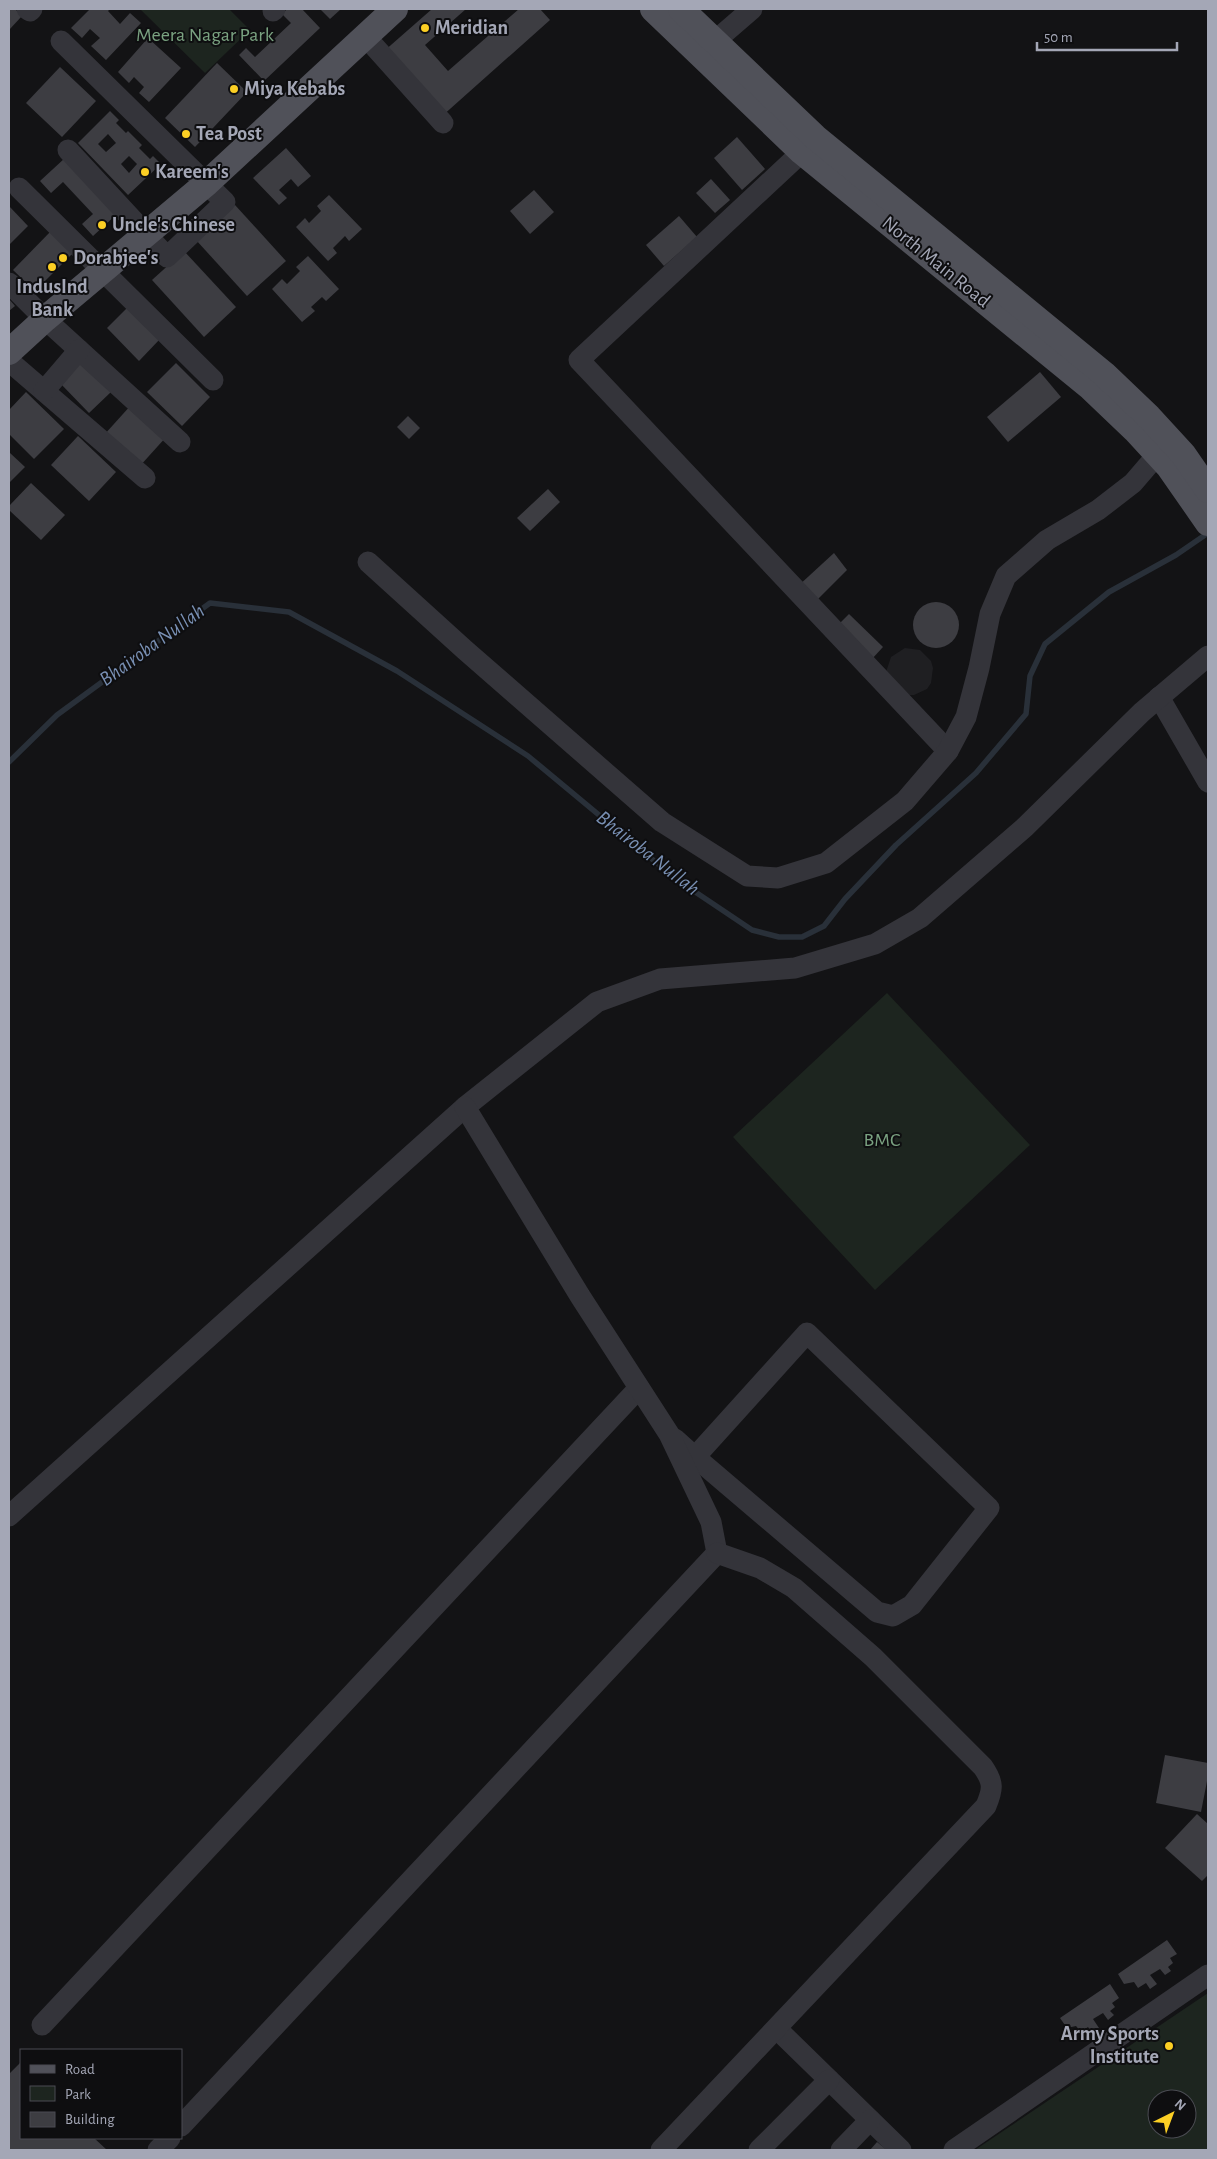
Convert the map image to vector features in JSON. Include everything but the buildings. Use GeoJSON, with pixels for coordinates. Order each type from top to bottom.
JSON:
{"type":"FeatureCollection","features":[{"type":"Feature","properties":{"kind":"main road"},"geometry":{"type":"LineString","coordinates":[[9,352],[101,271],[207,183],[395,9]]}},
{"type":"Feature","properties":{"kind":"main road","name":"North Main Road"},"geometry":{"type":"LineString","coordinates":[[653,9],[802,152],[1091,388],[1135,430],[1208,490]]}},
{"type":"Feature","properties":{"kind":"main road","name":"North Main Road"},"geometry":{"type":"LineString","coordinates":[[681,9],[815,137],[1104,374],[1149,417],[1170,459],[1208,523]]}},
{"type":"Feature","properties":{"kind":"street"},"geometry":{"type":"LineString","coordinates":[[27,9],[30,11],[32,9]]}},
{"type":"Feature","properties":{"kind":"street"},"geometry":{"type":"LineString","coordinates":[[715,41],[752,9]]}},
{"type":"Feature","properties":{"kind":"street"},"geometry":{"type":"LineString","coordinates":[[365,36],[443,123]]}},
{"type":"Feature","properties":{"kind":"street"},"geometry":{"type":"LineString","coordinates":[[60,41],[207,183]]}},
{"type":"Feature","properties":{"kind":"street"},"geometry":{"type":"LineString","coordinates":[[68,150],[146,234]]}},
{"type":"Feature","properties":{"kind":"street"},"geometry":{"type":"LineString","coordinates":[[802,152],[579,360],[948,752]]}},
{"type":"Feature","properties":{"kind":"street"},"geometry":{"type":"LineString","coordinates":[[20,188],[101,271],[213,380]]}},
{"type":"Feature","properties":{"kind":"street"},"geometry":{"type":"LineString","coordinates":[[9,283],[45,319],[180,442]]}},
{"type":"Feature","properties":{"kind":"street"},"geometry":{"type":"LineString","coordinates":[[44,391],[79,350]]}},
{"type":"Feature","properties":{"kind":"street"},"geometry":{"type":"LineString","coordinates":[[9,361],[145,478]]}},
{"type":"Feature","properties":{"kind":"street"},"geometry":{"type":"LineString","coordinates":[[368,562],[465,650],[662,822],[747,876],[778,878],[826,863],[905,801],[948,752],[966,717],[979,668],[990,614],[1006,576],[1047,540],[1098,510],[1133,483],[1170,459]]}},
{"type":"Feature","properties":{"kind":"street"},"geometry":{"type":"LineString","coordinates":[[9,1516],[466,1108],[597,1002],[660,979],[795,968],[875,944],[920,918],[1025,827],[1158,697],[1208,656]]}},
{"type":"Feature","properties":{"kind":"street"},"geometry":{"type":"LineString","coordinates":[[1158,697],[1208,782]]}},
{"type":"Feature","properties":{"kind":"street"},"geometry":{"type":"LineString","coordinates":[[466,1108],[580,1296],[669,1434],[711,1522],[717,1553]]}},
{"type":"Feature","properties":{"kind":"street"},"geometry":{"type":"LineString","coordinates":[[669,1434],[695,1457],[877,1612],[893,1616],[912,1605],[989,1508],[807,1333],[695,1457]]}},
{"type":"Feature","properties":{"kind":"street"},"geometry":{"type":"LineString","coordinates":[[42,2024],[639,1388]]}},
{"type":"Feature","properties":{"kind":"street"},"geometry":{"type":"LineString","coordinates":[[661,2150],[986,1806],[992,1792],[991,1779],[983,1767],[873,1657],[794,1588],[760,1568],[717,1553]]}},
{"type":"Feature","properties":{"kind":"street"},"geometry":{"type":"LineString","coordinates":[[182,2125],[717,1553]]}},
{"type":"Feature","properties":{"kind":"street"},"geometry":{"type":"LineString","coordinates":[[954,2150],[1208,1975]]}},
{"type":"Feature","properties":{"kind":"street"},"geometry":{"type":"LineString","coordinates":[[777,2029],[901,2150]]}},
{"type":"Feature","properties":{"kind":"street"},"geometry":{"type":"LineString","coordinates":[[760,2150],[829,2080]]}},
{"type":"Feature","properties":{"kind":"street"},"geometry":{"type":"LineString","coordinates":[[841,2150],[870,2120]]}},
{"type":"Feature","properties":{"kind":"street"},"geometry":{"type":"LineString","coordinates":[[158,2150],[169,2139]]}},
{"type":"Feature","properties":{"kind":"shaded area"},"geometry":{"type":"Polygon","coordinates":[[[905,648],[920,650],[931,661],[933,668],[931,683],[927,689],[914,695],[905,695],[886,672],[891,657],[905,648]]]}},
{"type":"Feature","properties":{"kind":"green space","name":"Meera Nagar Park"},"geometry":{"type":"Polygon","coordinates":[[[140,9],[229,9],[250,30],[205,73],[140,9]]]}},
{"type":"Feature","properties":{"kind":"green space","name":"BMC"},"geometry":{"type":"Polygon","coordinates":[[[887,993],[1030,1145],[875,1290],[733,1137],[887,993]]]}},
{"type":"Feature","properties":{"kind":"green space","name":"Army Sports Institute"},"geometry":{"type":"Polygon","coordinates":[[[1208,1993],[1208,2150],[975,2150],[1208,1993]]]}},
{"type":"Feature","properties":{"kind":"waterway","name":"Bhairoba Nullah"},"geometry":{"type":"LineString","coordinates":[[9,762],[57,715],[210,603],[289,612],[397,671],[528,756],[676,879],[752,930],[779,937],[802,937],[824,926],[845,899],[896,845],[976,773],[1026,714],[1030,676],[1045,644],[1109,592],[1176,555],[1208,533]]}},
{"type":"Feature","properties":{"kind":"place","name":"Meridian"},"geometry":{"type":"Point","coordinates":[425,28]}},
{"type":"Feature","properties":{"kind":"place","name":"Miya Kebabs"},"geometry":{"type":"Point","coordinates":[234,89]}},
{"type":"Feature","properties":{"kind":"place","name":"Tea Post"},"geometry":{"type":"Point","coordinates":[186,134]}},
{"type":"Feature","properties":{"kind":"place","name":"Kareem's"},"geometry":{"type":"Point","coordinates":[145,172]}},
{"type":"Feature","properties":{"kind":"place","name":"Uncle's Chinese"},"geometry":{"type":"Point","coordinates":[102,225]}},
{"type":"Feature","properties":{"kind":"place","name":"Dorabjee's"},"geometry":{"type":"Point","coordinates":[63,258]}},
{"type":"Feature","properties":{"kind":"place","name":"IndusInd Bank"},"geometry":{"type":"Point","coordinates":[52,267]}},
{"type":"Feature","properties":{"kind":"place","name":"Army Sports Institute"},"geometry":{"type":"Point","coordinates":[1169,2046]}}]}
